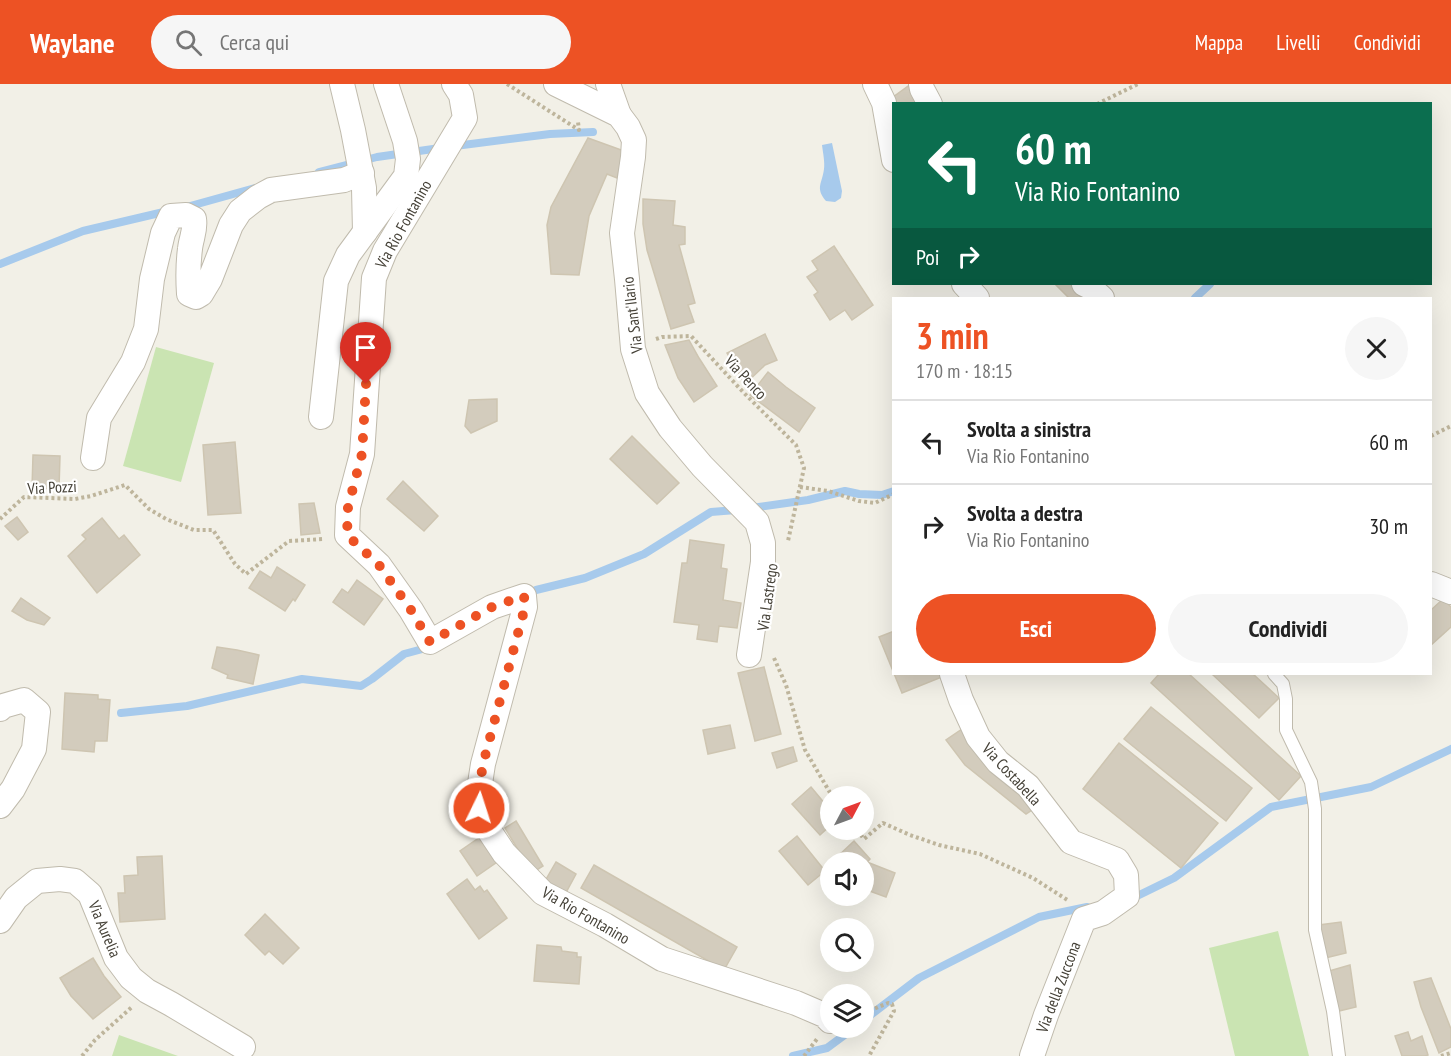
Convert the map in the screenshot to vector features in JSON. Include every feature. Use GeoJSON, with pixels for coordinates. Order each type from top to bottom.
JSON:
{"type":"FeatureCollection","features":[{"type":"Feature","properties":{"kind":"street"},"geometry":{"type":"LineString","coordinates":[[342,84],[362,173],[365,232]]}},
{"type":"Feature","properties":{"kind":"street"},"geometry":{"type":"LineString","coordinates":[[321,417],[336,281],[348,255],[406,176],[408,159],[405,141],[386,84]]}},
{"type":"Feature","properties":{"kind":"street","name":"Via Rio Fontanino"},"geometry":{"type":"LineString","coordinates":[[454,84],[461,95],[465,118],[385,251],[374,278],[362,454],[348,507],[347,535],[379,565],[411,610],[430,642],[492,607],[524,596],[525,607],[483,764],[479,790],[479,808],[488,829],[504,853],[517,867],[543,893],[605,925],[662,959],[796,1003],[820,1013]]}},
{"type":"Feature","properties":{"kind":"street"},"geometry":{"type":"LineString","coordinates":[[556,84],[619,115]]}},
{"type":"Feature","properties":{"kind":"street","name":"Via Sant'Ilario"},"geometry":{"type":"LineString","coordinates":[[608,84],[619,115],[634,140],[621,233],[633,349],[647,393],[670,428],[702,466],[757,522],[763,543],[760,654]]}},
{"type":"Feature","properties":{"kind":"street"},"geometry":{"type":"LineString","coordinates":[[875,84],[884,103],[892,149]]}},
{"type":"Feature","properties":{"kind":"street"},"geometry":{"type":"LineString","coordinates":[[921,84],[929,102]]}},
{"type":"Feature","properties":{"kind":"street"},"geometry":{"type":"LineString","coordinates":[[93,458],[99,418],[133,362],[146,329],[152,279],[171,216],[186,215],[194,219],[188,284],[189,294],[195,297],[201,294],[210,279],[231,225],[240,211],[258,197],[271,190],[344,180],[362,173]]}},
{"type":"Feature","properties":{"kind":"street"},"geometry":{"type":"LineString","coordinates":[[965,285],[976,297]]}},
{"type":"Feature","properties":{"kind":"street"},"geometry":{"type":"LineString","coordinates":[[1086,285],[1101,297]]}},
{"type":"Feature","properties":{"kind":"street"},"geometry":{"type":"LineString","coordinates":[[1432,584],[1451,592]]}},
{"type":"Feature","properties":{"kind":"street","name":"Via Costabella"},"geometry":{"type":"LineString","coordinates":[[952,675],[978,737],[998,762],[1028,786],[1071,842],[1117,860],[1126,875],[1127,896],[1103,913],[1084,919]]}},
{"type":"Feature","properties":{"kind":"street"},"geometry":{"type":"LineString","coordinates":[[0,708],[24,700],[38,712],[34,749],[13,789],[0,806]]}},
{"type":"Feature","properties":{"kind":"street","name":"Via Aurelia"},"geometry":{"type":"LineString","coordinates":[[0,921],[16,898],[37,881],[60,879],[75,881],[90,894],[116,958],[131,978],[147,991],[243,1047]]}},
{"type":"Feature","properties":{"kind":"street","name":"Via della Zuccona"},"geometry":{"type":"LineString","coordinates":[[1032,1056],[1084,919]]}},
{"type":"Feature","properties":{"kind":"lane"},"geometry":{"type":"LineString","coordinates":[[1275,675],[1283,684],[1286,699],[1286,730],[1311,782],[1315,809],[1315,930],[1333,1011],[1339,1056]]}},
{"type":"Feature","properties":{"kind":"path"},"geometry":{"type":"LineString","coordinates":[[1102,102],[1138,84]]}},
{"type":"Feature","properties":{"kind":"path","name":"Via Penco"},"geometry":{"type":"LineString","coordinates":[[633,349],[662,337],[691,336],[796,445],[804,468],[800,488]]}},
{"type":"Feature","properties":{"kind":"path"},"geometry":{"type":"LineString","coordinates":[[1432,436],[1451,426]]}},
{"type":"Feature","properties":{"kind":"path","name":"Via Pozzi"},"geometry":{"type":"LineString","coordinates":[[0,519],[24,497],[75,499],[125,485],[149,509],[166,519],[194,530],[213,530],[234,564],[246,574],[289,541],[341,538],[347,535]]}},
{"type":"Feature","properties":{"kind":"path"},"geometry":{"type":"LineString","coordinates":[[800,488],[828,491],[859,501],[875,503],[892,495]]}},
{"type":"Feature","properties":{"kind":"path","name":"Via Lastrego"},"geometry":{"type":"LineString","coordinates":[[786,550],[800,488]]}},
{"type":"Feature","properties":{"kind":"path","name":"Via Lastrego"},"geometry":{"type":"LineString","coordinates":[[760,654],[786,685],[806,750],[826,786]]}},
{"type":"Feature","properties":{"kind":"path"},"geometry":{"type":"LineString","coordinates":[[874,831],[883,824],[939,845],[980,854],[1033,878],[1069,901],[1084,919]]}},
{"type":"Feature","properties":{"kind":"path"},"geometry":{"type":"LineString","coordinates":[[82,1056],[95,1040],[147,991]]}},
{"type":"Feature","properties":{"kind":"path"},"geometry":{"type":"LineString","coordinates":[[869,1056],[894,1011],[892,1004],[888,1003],[874,1009]]}},
{"type":"Feature","properties":{"kind":"path"},"geometry":{"type":"LineString","coordinates":[[1442,1056],[1451,1053]]}},
{"type":"Feature","properties":{"kind":"green space"},"geometry":{"type":"Polygon","coordinates":[[[156,347],[214,363],[181,482],[123,466],[156,347]]]}},
{"type":"Feature","properties":{"kind":"green space"},"geometry":{"type":"Polygon","coordinates":[[[1278,931],[1309,1056],[1235,1056],[1209,948],[1278,931]]]}},
{"type":"Feature","properties":{"kind":"green space"},"geometry":{"type":"Polygon","coordinates":[[[119,1035],[178,1056],[112,1056],[119,1035]]]}},
{"type":"Feature","properties":{"kind":"water"},"geometry":{"type":"Polygon","coordinates":[[[832,143],[842,191],[841,198],[835,202],[826,201],[820,189],[824,166],[822,145],[832,143]]]}},
{"type":"Feature","properties":{"kind":"building"},"geometry":{"type":"Polygon","coordinates":[[[911,84],[923,102],[894,102],[893,97],[911,84]]]}},
{"type":"Feature","properties":{"kind":"building"},"geometry":{"type":"Polygon","coordinates":[[[588,138],[624,151],[617,178],[607,174],[589,216],[579,275],[551,274],[547,225],[551,207],[588,138]]]}},
{"type":"Feature","properties":{"kind":"building"},"geometry":{"type":"Polygon","coordinates":[[[643,199],[675,201],[673,225],[685,227],[685,244],[679,245],[695,303],[688,305],[694,322],[671,329],[647,250],[643,224],[643,199]]]}},
{"type":"Feature","properties":{"kind":"building"},"geometry":{"type":"Polygon","coordinates":[[[834,246],[873,305],[852,320],[845,310],[830,320],[814,295],[818,292],[807,277],[818,270],[812,261],[834,246]]]}},
{"type":"Feature","properties":{"kind":"building"},"geometry":{"type":"Polygon","coordinates":[[[1056,285],[1072,285],[1094,297],[1068,297],[1056,285]]]}},
{"type":"Feature","properties":{"kind":"building"},"geometry":{"type":"Polygon","coordinates":[[[765,334],[777,360],[765,365],[745,384],[727,353],[765,334]]]}},
{"type":"Feature","properties":{"kind":"building"},"geometry":{"type":"Polygon","coordinates":[[[689,340],[717,386],[694,402],[678,378],[665,345],[689,340]]]}},
{"type":"Feature","properties":{"kind":"building"},"geometry":{"type":"Polygon","coordinates":[[[768,372],[815,408],[799,432],[750,395],[768,372]]]}},
{"type":"Feature","properties":{"kind":"building"},"geometry":{"type":"Polygon","coordinates":[[[497,399],[497,421],[471,433],[465,426],[469,400],[497,399]]]}},
{"type":"Feature","properties":{"kind":"building"},"geometry":{"type":"Polygon","coordinates":[[[632,436],[679,483],[657,504],[610,459],[632,436]]]}},
{"type":"Feature","properties":{"kind":"building"},"geometry":{"type":"Polygon","coordinates":[[[235,442],[241,513],[208,515],[203,445],[235,442]]]}},
{"type":"Feature","properties":{"kind":"building"},"geometry":{"type":"Polygon","coordinates":[[[33,455],[60,456],[59,489],[32,488],[33,455]]]}},
{"type":"Feature","properties":{"kind":"building"},"geometry":{"type":"Polygon","coordinates":[[[403,481],[438,516],[424,531],[387,499],[403,481]]]}},
{"type":"Feature","properties":{"kind":"building"},"geometry":{"type":"Polygon","coordinates":[[[314,503],[320,533],[301,535],[299,504],[314,503]]]}},
{"type":"Feature","properties":{"kind":"building"},"geometry":{"type":"Polygon","coordinates":[[[17,517],[28,532],[18,540],[5,526],[17,517]]]}},
{"type":"Feature","properties":{"kind":"building"},"geometry":{"type":"Polygon","coordinates":[[[102,518],[119,539],[124,535],[140,555],[97,593],[68,556],[86,539],[82,535],[102,518]]]}},
{"type":"Feature","properties":{"kind":"building"},"geometry":{"type":"Polygon","coordinates":[[[690,540],[724,545],[721,568],[727,569],[723,600],[741,603],[737,628],[719,626],[717,642],[697,639],[699,625],[674,622],[682,563],[687,563],[690,540]]]}},
{"type":"Feature","properties":{"kind":"building"},"geometry":{"type":"Polygon","coordinates":[[[277,567],[305,585],[295,601],[293,599],[285,611],[249,588],[260,571],[271,578],[277,567]]]}},
{"type":"Feature","properties":{"kind":"building"},"geometry":{"type":"Polygon","coordinates":[[[357,580],[383,599],[364,625],[333,602],[342,589],[348,593],[357,580]]]}},
{"type":"Feature","properties":{"kind":"building"},"geometry":{"type":"Polygon","coordinates":[[[21,598],[50,618],[44,625],[27,620],[12,611],[21,598]]]}},
{"type":"Feature","properties":{"kind":"building"},"geometry":{"type":"Polygon","coordinates":[[[1443,599],[1451,607],[1451,627],[1432,644],[1432,609],[1443,599]]]}},
{"type":"Feature","properties":{"kind":"building"},"geometry":{"type":"Polygon","coordinates":[[[892,632],[892,669],[879,637],[892,632]]]}},
{"type":"Feature","properties":{"kind":"building"},"geometry":{"type":"Polygon","coordinates":[[[217,647],[259,655],[253,684],[227,678],[228,675],[212,668],[217,647]]]}},
{"type":"Feature","properties":{"kind":"building"},"geometry":{"type":"Polygon","coordinates":[[[764,667],[781,734],[755,741],[738,673],[764,667]]]}},
{"type":"Feature","properties":{"kind":"building"},"geometry":{"type":"Polygon","coordinates":[[[894,675],[941,675],[942,677],[902,693],[894,675]]]}},
{"type":"Feature","properties":{"kind":"building"},"geometry":{"type":"Polygon","coordinates":[[[1158,675],[1190,675],[1301,776],[1279,800],[1151,683],[1158,675]]]}},
{"type":"Feature","properties":{"kind":"building"},"geometry":{"type":"Polygon","coordinates":[[[1213,675],[1254,675],[1279,698],[1259,718],[1213,675]]]}},
{"type":"Feature","properties":{"kind":"building"},"geometry":{"type":"Polygon","coordinates":[[[65,693],[98,695],[98,699],[110,700],[107,741],[95,741],[94,752],[62,749],[65,693]]]}},
{"type":"Feature","properties":{"kind":"building"},"geometry":{"type":"Polygon","coordinates":[[[1151,707],[1252,788],[1226,821],[1124,739],[1151,707]]]}},
{"type":"Feature","properties":{"kind":"building"},"geometry":{"type":"Polygon","coordinates":[[[730,725],[735,748],[708,754],[703,730],[730,725]]]}},
{"type":"Feature","properties":{"kind":"building"},"geometry":{"type":"Polygon","coordinates":[[[968,725],[1038,806],[1026,814],[965,765],[946,740],[968,725]]]}},
{"type":"Feature","properties":{"kind":"building"},"geometry":{"type":"Polygon","coordinates":[[[1119,743],[1218,823],[1181,868],[1083,789],[1119,743]]]}},
{"type":"Feature","properties":{"kind":"building"},"geometry":{"type":"Polygon","coordinates":[[[793,747],[797,761],[777,768],[772,753],[793,747]]]}},
{"type":"Feature","properties":{"kind":"building"},"geometry":{"type":"Polygon","coordinates":[[[811,787],[820,798],[820,835],[792,804],[811,787]]]}},
{"type":"Feature","properties":{"kind":"building"},"geometry":{"type":"Polygon","coordinates":[[[516,821],[543,866],[532,873],[505,828],[516,821]]]}},
{"type":"Feature","properties":{"kind":"building"},"geometry":{"type":"Polygon","coordinates":[[[483,835],[500,860],[477,876],[460,851],[483,835]]]}},
{"type":"Feature","properties":{"kind":"building"},"geometry":{"type":"Polygon","coordinates":[[[797,836],[820,865],[820,875],[808,885],[779,851],[797,836]]]}},
{"type":"Feature","properties":{"kind":"building"},"geometry":{"type":"Polygon","coordinates":[[[854,841],[864,852],[842,852],[854,841]]]}},
{"type":"Feature","properties":{"kind":"building"},"geometry":{"type":"Polygon","coordinates":[[[162,856],[165,919],[120,922],[118,893],[125,893],[124,876],[138,875],[137,857],[162,856]]]}},
{"type":"Feature","properties":{"kind":"building"},"geometry":{"type":"Polygon","coordinates":[[[556,862],[576,874],[562,900],[541,888],[556,862]]]}},
{"type":"Feature","properties":{"kind":"building"},"geometry":{"type":"Polygon","coordinates":[[[594,865],[737,947],[724,970],[581,888],[594,865]]]}},
{"type":"Feature","properties":{"kind":"building"},"geometry":{"type":"Polygon","coordinates":[[[874,865],[895,873],[886,897],[874,893],[874,865]]]}},
{"type":"Feature","properties":{"kind":"building"},"geometry":{"type":"Polygon","coordinates":[[[467,879],[475,890],[480,886],[484,892],[487,890],[507,918],[479,939],[447,894],[467,879]]]}},
{"type":"Feature","properties":{"kind":"building"},"geometry":{"type":"Polygon","coordinates":[[[265,914],[299,948],[283,964],[269,951],[265,955],[245,935],[265,914]]]}},
{"type":"Feature","properties":{"kind":"building"},"geometry":{"type":"Polygon","coordinates":[[[1341,922],[1346,953],[1325,958],[1319,925],[1341,922]]]}},
{"type":"Feature","properties":{"kind":"building"},"geometry":{"type":"Polygon","coordinates":[[[537,945],[561,947],[562,951],[577,953],[577,957],[581,957],[579,984],[534,981],[537,945]]]}},
{"type":"Feature","properties":{"kind":"building"},"geometry":{"type":"Polygon","coordinates":[[[93,958],[121,997],[93,1019],[71,996],[60,978],[93,958]]]}},
{"type":"Feature","properties":{"kind":"building"},"geometry":{"type":"Polygon","coordinates":[[[1350,965],[1356,1007],[1339,1011],[1329,971],[1350,965]]]}},
{"type":"Feature","properties":{"kind":"building"},"geometry":{"type":"Polygon","coordinates":[[[1431,978],[1451,1029],[1451,1047],[1439,1053],[1414,982],[1431,978]]]}},
{"type":"Feature","properties":{"kind":"building"},"geometry":{"type":"Polygon","coordinates":[[[1408,1032],[1411,1041],[1422,1036],[1428,1055],[1402,1056],[1395,1036],[1408,1032]]]}},
{"type":"Feature","properties":{"kind":"waterway"},"geometry":{"type":"LineString","coordinates":[[455,146],[550,134],[593,132]]}},
{"type":"Feature","properties":{"kind":"waterway"},"geometry":{"type":"LineString","coordinates":[[319,172],[377,157],[440,148]]}},
{"type":"Feature","properties":{"kind":"waterway"},"geometry":{"type":"LineString","coordinates":[[183,208],[255,188]]}},
{"type":"Feature","properties":{"kind":"waterway"},"geometry":{"type":"LineString","coordinates":[[0,264],[83,231],[168,211]]}},
{"type":"Feature","properties":{"kind":"waterway"},"geometry":{"type":"LineString","coordinates":[[1196,297],[1209,285]]}},
{"type":"Feature","properties":{"kind":"waterway"},"geometry":{"type":"LineString","coordinates":[[751,508],[808,500],[845,491],[882,495],[892,492]]}},
{"type":"Feature","properties":{"kind":"waterway"},"geometry":{"type":"LineString","coordinates":[[528,595],[536,590],[585,578],[644,554],[711,512],[736,510]]}},
{"type":"Feature","properties":{"kind":"waterway"},"geometry":{"type":"LineString","coordinates":[[121,713],[187,706],[302,679],[361,686],[404,654],[430,647]]}},
{"type":"Feature","properties":{"kind":"waterway"},"geometry":{"type":"LineString","coordinates":[[1131,899],[1174,878],[1271,807],[1371,787],[1451,749]]}},
{"type":"Feature","properties":{"kind":"waterway"},"geometry":{"type":"LineString","coordinates":[[874,1012],[919,978],[1039,917],[1087,907]]}},
{"type":"Feature","properties":{"kind":"waterway"},"geometry":{"type":"LineString","coordinates":[[793,1056],[827,1048],[840,1038]]}},
{"type":"Feature","properties":{"kind":"route"},"geometry":{"type":"LineString","coordinates":[[366,384],[362,454],[348,507],[347,535],[379,565],[411,610],[430,642],[492,607],[524,596],[525,607],[483,764],[479,808]]}}]}
